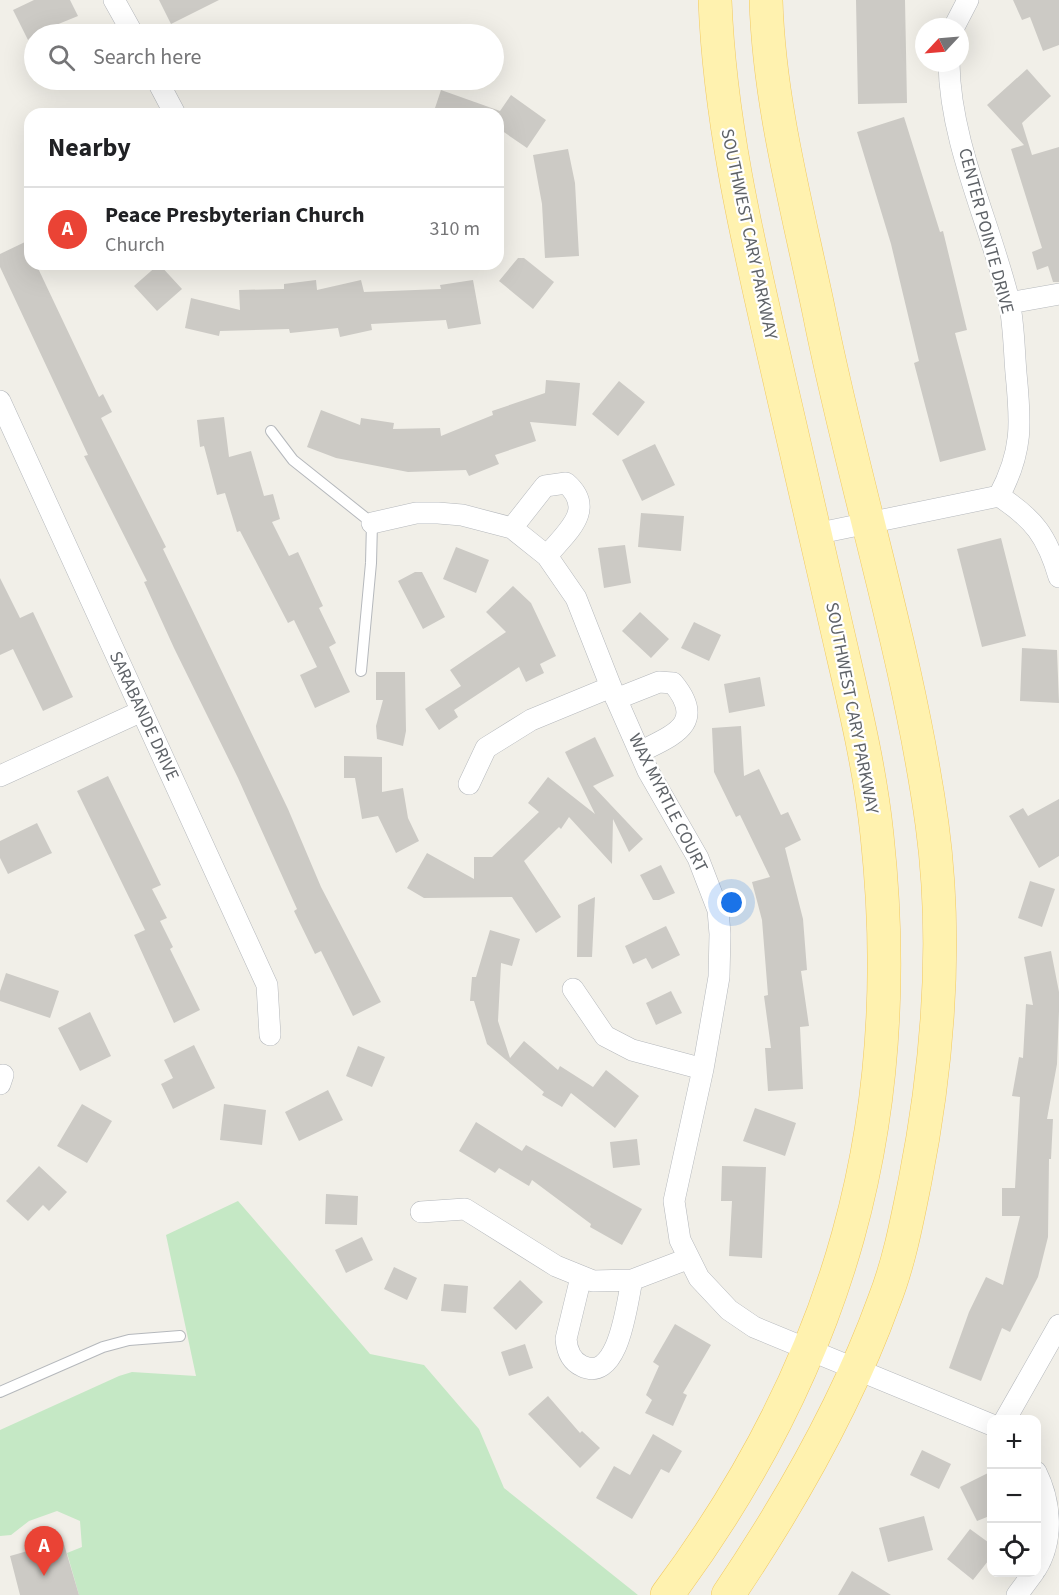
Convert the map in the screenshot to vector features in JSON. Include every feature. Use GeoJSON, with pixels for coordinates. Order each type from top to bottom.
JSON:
{"type":"FeatureCollection","features":[{"type":"Feature","properties":{"kind":"main road","name":"SOUTHWEST CARY PARKWAY"},"geometry":{"type":"LineString","coordinates":[[667,1595],[730,1503],[785,1402],[809,1351],[830,1293],[861,1189],[880,1081],[885,971],[885,925],[876,831],[860,731],[745,226],[726,130],[715,0]]}},
{"type":"Feature","properties":{"kind":"main road"},"geometry":{"type":"LineString","coordinates":[[728,1595],[793,1494],[826,1433],[885,1300],[906,1226],[931,1092],[939,978],[937,878],[932,826],[911,709],[841,421],[779,117],[766,0]]}},
{"type":"Feature","properties":{"kind":"street"},"geometry":{"type":"LineString","coordinates":[[114,0],[127,24]]}},
{"type":"Feature","properties":{"kind":"street"},"geometry":{"type":"LineString","coordinates":[[959,18],[968,0]]}},
{"type":"Feature","properties":{"kind":"street","name":"CENTER POINTE DRIVE"},"geometry":{"type":"LineString","coordinates":[[949,72],[956,124],[1009,303],[1019,406],[1019,444],[1012,471],[999,496]]}},
{"type":"Feature","properties":{"kind":"street"},"geometry":{"type":"LineString","coordinates":[[162,90],[172,108]]}},
{"type":"Feature","properties":{"kind":"street"},"geometry":{"type":"LineString","coordinates":[[1009,303],[1059,294]]}},
{"type":"Feature","properties":{"kind":"street","name":"SARABANDE DRIVE"},"geometry":{"type":"LineString","coordinates":[[0,401],[267,985],[270,1035]]}},
{"type":"Feature","properties":{"kind":"street"},"geometry":{"type":"LineString","coordinates":[[512,528],[546,486],[566,483],[574,490],[581,502],[579,515],[547,556]]}},
{"type":"Feature","properties":{"kind":"street"},"geometry":{"type":"LineString","coordinates":[[815,534],[868,525],[999,496],[1023,512],[1039,528],[1053,555],[1059,577]]}},
{"type":"Feature","properties":{"kind":"street","name":"WAX MYRTLE COURT"},"geometry":{"type":"LineString","coordinates":[[372,523],[416,513],[462,515],[512,528],[547,556],[576,598],[613,693],[640,752],[698,858],[718,910],[719,976],[703,1069],[674,1201],[680,1240],[687,1259],[713,1296],[754,1327],[987,1423]]}},
{"type":"Feature","properties":{"kind":"street"},"geometry":{"type":"LineString","coordinates":[[469,784],[486,748],[531,720],[613,693],[659,682],[673,684],[684,697],[687,709],[686,723],[680,732],[640,752]]}},
{"type":"Feature","properties":{"kind":"street"},"geometry":{"type":"LineString","coordinates":[[0,776],[142,711]]}},
{"type":"Feature","properties":{"kind":"street"},"geometry":{"type":"LineString","coordinates":[[573,989],[605,1036],[632,1050],[703,1069]]}},
{"type":"Feature","properties":{"kind":"street"},"geometry":{"type":"LineString","coordinates":[[421,1212],[465,1209],[556,1266],[581,1277],[603,1281],[632,1280],[687,1259]]}},
{"type":"Feature","properties":{"kind":"street"},"geometry":{"type":"LineString","coordinates":[[581,1277],[566,1340],[567,1349],[572,1359],[583,1367],[595,1369],[606,1364],[615,1353],[632,1280]]}},
{"type":"Feature","properties":{"kind":"street"},"geometry":{"type":"LineString","coordinates":[[1007,1415],[1059,1325]]}},
{"type":"Feature","properties":{"kind":"street"},"geometry":{"type":"LineString","coordinates":[[1041,1482],[1048,1525],[1045,1548],[1041,1557]]}},
{"type":"Feature","properties":{"kind":"street"},"geometry":{"type":"LineString","coordinates":[[1017,1595],[1030,1577]]}},
{"type":"Feature","properties":{"kind":"lane"},"geometry":{"type":"LineString","coordinates":[[271,431],[293,460],[372,523],[362,671]]}},
{"type":"Feature","properties":{"kind":"lane"},"geometry":{"type":"LineString","coordinates":[[0,1392],[103,1347],[129,1340],[180,1336]]}},
{"type":"Feature","properties":{"kind":"green space"},"geometry":{"type":"Polygon","coordinates":[[[238,1201],[370,1354],[424,1365],[479,1429],[504,1488],[638,1595],[79,1595],[67,1553],[82,1547],[80,1521],[57,1511],[29,1521],[11,1535],[0,1536],[0,1430],[132,1372],[196,1376],[166,1235],[238,1201]]]}},
{"type":"Feature","properties":{"kind":"building"},"geometry":{"type":"Polygon","coordinates":[[[34,0],[70,0],[78,16],[58,24],[24,24],[24,32],[13,10],[34,0]]]}},
{"type":"Feature","properties":{"kind":"building"},"geometry":{"type":"Polygon","coordinates":[[[159,0],[219,0],[171,24],[159,0]]]}},
{"type":"Feature","properties":{"kind":"building"},"geometry":{"type":"Polygon","coordinates":[[[856,0],[905,0],[907,103],[858,104],[856,0]]]}},
{"type":"Feature","properties":{"kind":"building"},"geometry":{"type":"Polygon","coordinates":[[[1013,0],[1059,0],[1059,45],[1043,51],[1030,17],[1022,20],[1013,0]]]}},
{"type":"Feature","properties":{"kind":"building"},"geometry":{"type":"Polygon","coordinates":[[[1027,69],[1051,96],[1022,123],[1032,155],[1059,147],[1059,282],[1053,282],[1048,266],[1037,270],[1032,252],[1042,248],[1011,149],[1024,145],[987,105],[1027,69]]]}},
{"type":"Feature","properties":{"kind":"building"},"geometry":{"type":"Polygon","coordinates":[[[441,90],[492,108],[435,108],[441,90]]]}},
{"type":"Feature","properties":{"kind":"building"},"geometry":{"type":"Polygon","coordinates":[[[511,95],[546,120],[527,148],[504,132],[504,108],[502,108],[511,95]]]}},
{"type":"Feature","properties":{"kind":"building"},"geometry":{"type":"Polygon","coordinates":[[[904,117],[940,232],[943,231],[967,330],[955,333],[986,450],[940,462],[914,363],[919,361],[891,244],[857,132],[904,117]]]}},
{"type":"Feature","properties":{"kind":"building"},"geometry":{"type":"Polygon","coordinates":[[[568,149],[575,183],[579,256],[545,258],[542,204],[533,155],[568,149]]]}},
{"type":"Feature","properties":{"kind":"building"},"geometry":{"type":"Polygon","coordinates":[[[24,242],[24,270],[39,270],[99,397],[103,394],[112,412],[101,418],[166,547],[163,549],[288,809],[321,887],[381,1002],[353,1016],[321,951],[315,954],[294,911],[297,909],[238,778],[174,648],[144,582],[147,581],[84,456],[88,455],[0,267],[0,254],[24,242]]]}},
{"type":"Feature","properties":{"kind":"building"},"geometry":{"type":"Polygon","coordinates":[[[518,258],[524,258],[554,282],[533,309],[499,281],[518,258]]]}},
{"type":"Feature","properties":{"kind":"building"},"geometry":{"type":"Polygon","coordinates":[[[152,270],[165,270],[182,289],[157,311],[134,286],[152,270]]]}},
{"type":"Feature","properties":{"kind":"building"},"geometry":{"type":"Polygon","coordinates":[[[316,280],[317,290],[361,280],[364,292],[441,289],[440,285],[473,280],[481,324],[448,329],[446,320],[371,324],[372,330],[340,337],[338,328],[290,333],[289,329],[220,331],[219,336],[185,328],[191,298],[240,310],[239,290],[284,289],[284,284],[316,280]]]}},
{"type":"Feature","properties":{"kind":"building"},"geometry":{"type":"Polygon","coordinates":[[[546,380],[580,383],[576,426],[530,422],[536,441],[495,455],[499,464],[469,476],[466,470],[408,472],[336,458],[307,447],[321,410],[360,425],[361,418],[394,423],[393,429],[440,428],[441,436],[493,415],[492,411],[545,393],[546,380]]]}},
{"type":"Feature","properties":{"kind":"building"},"geometry":{"type":"Polygon","coordinates":[[[619,381],[645,402],[618,436],[592,414],[619,381]]]}},
{"type":"Feature","properties":{"kind":"building"},"geometry":{"type":"Polygon","coordinates":[[[224,417],[229,457],[251,451],[264,496],[273,494],[280,519],[272,522],[289,556],[298,552],[323,606],[319,608],[336,643],[329,647],[350,692],[315,708],[300,675],[317,667],[294,620],[288,623],[240,531],[237,532],[225,493],[217,495],[204,446],[200,447],[197,420],[224,417]]]}},
{"type":"Feature","properties":{"kind":"building"},"geometry":{"type":"Polygon","coordinates":[[[655,444],[675,485],[642,501],[622,460],[655,444]]]}},
{"type":"Feature","properties":{"kind":"building"},"geometry":{"type":"Polygon","coordinates":[[[641,513],[684,516],[681,551],[638,547],[641,513]]]}},
{"type":"Feature","properties":{"kind":"building"},"geometry":{"type":"Polygon","coordinates":[[[1001,538],[1026,636],[982,647],[957,549],[1001,538]]]}},
{"type":"Feature","properties":{"kind":"building"},"geometry":{"type":"Polygon","coordinates":[[[625,545],[631,583],[604,588],[598,548],[625,545]]]}},
{"type":"Feature","properties":{"kind":"building"},"geometry":{"type":"Polygon","coordinates":[[[456,547],[489,560],[476,593],[443,579],[456,547]]]}},
{"type":"Feature","properties":{"kind":"building"},"geometry":{"type":"Polygon","coordinates":[[[415,572],[422,572],[445,617],[423,629],[398,581],[415,572]]]}},
{"type":"Feature","properties":{"kind":"building"},"geometry":{"type":"Polygon","coordinates":[[[0,578],[20,618],[33,612],[73,697],[43,711],[13,649],[0,655],[0,578]]]}},
{"type":"Feature","properties":{"kind":"building"},"geometry":{"type":"Polygon","coordinates":[[[513,586],[531,603],[556,656],[540,664],[544,673],[526,682],[519,667],[454,710],[458,717],[439,730],[425,709],[461,686],[450,670],[506,632],[486,612],[513,586]]]}},
{"type":"Feature","properties":{"kind":"building"},"geometry":{"type":"Polygon","coordinates":[[[640,612],[669,639],[651,658],[622,631],[640,612]]]}},
{"type":"Feature","properties":{"kind":"building"},"geometry":{"type":"Polygon","coordinates":[[[694,622],[721,635],[709,661],[681,648],[694,622]]]}},
{"type":"Feature","properties":{"kind":"building"},"geometry":{"type":"Polygon","coordinates":[[[1022,648],[1057,650],[1059,703],[1020,701],[1022,648]]]}},
{"type":"Feature","properties":{"kind":"building"},"geometry":{"type":"Polygon","coordinates":[[[376,672],[405,672],[406,731],[403,746],[377,739],[376,726],[383,700],[376,700],[376,672]]]}},
{"type":"Feature","properties":{"kind":"building"},"geometry":{"type":"Polygon","coordinates":[[[760,677],[765,706],[729,713],[724,684],[760,677]]]}},
{"type":"Feature","properties":{"kind":"building"},"geometry":{"type":"Polygon","coordinates":[[[741,726],[744,776],[759,769],[781,815],[788,812],[801,840],[785,848],[803,919],[807,970],[801,971],[809,1026],[800,1027],[803,1089],[768,1091],[765,1048],[771,1048],[764,996],[768,995],[762,920],[752,882],[770,877],[740,815],[736,817],[714,772],[712,728],[741,726]]]}},
{"type":"Feature","properties":{"kind":"building"},"geometry":{"type":"Polygon","coordinates":[[[595,737],[614,776],[593,786],[643,839],[629,852],[613,819],[612,864],[569,817],[561,829],[559,827],[524,861],[561,917],[536,933],[512,897],[424,898],[407,888],[427,853],[474,879],[474,857],[492,857],[539,812],[528,803],[548,777],[595,814],[565,752],[595,737]]]}},
{"type":"Feature","properties":{"kind":"building"},"geometry":{"type":"Polygon","coordinates":[[[344,756],[382,757],[382,792],[403,788],[408,818],[419,841],[396,853],[378,816],[362,819],[355,778],[344,778],[344,756]]]}},
{"type":"Feature","properties":{"kind":"building"},"geometry":{"type":"Polygon","coordinates":[[[108,776],[161,885],[152,889],[167,918],[160,921],[173,947],[170,949],[200,1010],[174,1023],[134,935],[145,930],[77,791],[108,776]]]}},
{"type":"Feature","properties":{"kind":"building"},"geometry":{"type":"Polygon","coordinates":[[[1059,799],[1059,856],[1039,868],[1009,816],[1023,808],[1028,816],[1059,799]]]}},
{"type":"Feature","properties":{"kind":"building"},"geometry":{"type":"Polygon","coordinates":[[[37,823],[52,853],[8,874],[0,858],[0,841],[37,823]]]}},
{"type":"Feature","properties":{"kind":"building"},"geometry":{"type":"Polygon","coordinates":[[[661,865],[675,893],[659,900],[653,900],[640,875],[661,865]]]}},
{"type":"Feature","properties":{"kind":"building"},"geometry":{"type":"Polygon","coordinates":[[[1030,881],[1055,889],[1042,927],[1018,918],[1030,881]]]}},
{"type":"Feature","properties":{"kind":"building"},"geometry":{"type":"Polygon","coordinates":[[[595,897],[592,957],[577,957],[578,905],[595,897]]]}},
{"type":"Feature","properties":{"kind":"building"},"geometry":{"type":"Polygon","coordinates":[[[666,926],[680,955],[652,969],[646,958],[633,964],[625,946],[666,926]]]}},
{"type":"Feature","properties":{"kind":"building"},"geometry":{"type":"Polygon","coordinates":[[[490,930],[520,939],[512,966],[501,963],[498,1021],[510,1058],[524,1041],[558,1070],[560,1066],[593,1087],[606,1070],[639,1096],[615,1128],[571,1093],[562,1107],[542,1095],[544,1092],[487,1044],[474,1001],[470,1001],[472,977],[476,977],[490,930]]]}},
{"type":"Feature","properties":{"kind":"building"},"geometry":{"type":"Polygon","coordinates":[[[1051,951],[1059,992],[1059,1011],[1057,1064],[1047,1119],[1053,1119],[1051,1159],[1049,1159],[1048,1237],[1038,1277],[1010,1332],[1002,1328],[981,1381],[949,1368],[969,1312],[986,1277],[1003,1285],[1020,1216],[1002,1216],[1002,1188],[1015,1188],[1020,1097],[1012,1096],[1019,1057],[1023,1058],[1026,1004],[1033,1005],[1024,957],[1051,951]]]}},
{"type":"Feature","properties":{"kind":"building"},"geometry":{"type":"Polygon","coordinates":[[[6,973],[59,991],[50,1018],[0,1001],[0,991],[6,973]]]}},
{"type":"Feature","properties":{"kind":"building"},"geometry":{"type":"Polygon","coordinates":[[[671,991],[682,1013],[656,1025],[646,1003],[671,991]]]}},
{"type":"Feature","properties":{"kind":"building"},"geometry":{"type":"Polygon","coordinates":[[[90,1012],[111,1056],[80,1071],[58,1028],[90,1012]]]}},
{"type":"Feature","properties":{"kind":"building"},"geometry":{"type":"Polygon","coordinates":[[[194,1045],[215,1088],[173,1109],[161,1084],[173,1078],[164,1060],[194,1045]]]}},
{"type":"Feature","properties":{"kind":"building"},"geometry":{"type":"Polygon","coordinates":[[[358,1046],[385,1057],[372,1087],[346,1076],[358,1046]]]}},
{"type":"Feature","properties":{"kind":"building"},"geometry":{"type":"Polygon","coordinates":[[[328,1090],[343,1120],[299,1141],[285,1112],[328,1090]]]}},
{"type":"Feature","properties":{"kind":"building"},"geometry":{"type":"Polygon","coordinates":[[[82,1104],[112,1121],[87,1163],[57,1146],[82,1104]]]}},
{"type":"Feature","properties":{"kind":"building"},"geometry":{"type":"Polygon","coordinates":[[[224,1104],[266,1110],[262,1145],[220,1140],[224,1104]]]}},
{"type":"Feature","properties":{"kind":"building"},"geometry":{"type":"Polygon","coordinates":[[[755,1108],[796,1123],[785,1156],[743,1141],[755,1108]]]}},
{"type":"Feature","properties":{"kind":"building"},"geometry":{"type":"Polygon","coordinates":[[[476,1122],[522,1151],[526,1145],[642,1209],[622,1245],[590,1227],[591,1224],[532,1180],[529,1186],[499,1168],[495,1173],[459,1151],[476,1122]]]}},
{"type":"Feature","properties":{"kind":"building"},"geometry":{"type":"Polygon","coordinates":[[[637,1139],[640,1165],[613,1168],[610,1142],[637,1139]]]}},
{"type":"Feature","properties":{"kind":"building"},"geometry":{"type":"Polygon","coordinates":[[[39,1166],[67,1192],[49,1211],[43,1205],[28,1221],[6,1201],[39,1166]]]}},
{"type":"Feature","properties":{"kind":"building"},"geometry":{"type":"Polygon","coordinates":[[[722,1166],[766,1167],[762,1258],[729,1256],[732,1201],[721,1201],[722,1166]]]}},
{"type":"Feature","properties":{"kind":"building"},"geometry":{"type":"Polygon","coordinates":[[[326,1194],[358,1196],[357,1225],[325,1224],[326,1194]]]}},
{"type":"Feature","properties":{"kind":"building"},"geometry":{"type":"Polygon","coordinates":[[[362,1237],[373,1260],[346,1273],[335,1250],[362,1237]]]}},
{"type":"Feature","properties":{"kind":"building"},"geometry":{"type":"Polygon","coordinates":[[[394,1267],[417,1278],[407,1300],[384,1289],[394,1267]]]}},
{"type":"Feature","properties":{"kind":"building"},"geometry":{"type":"Polygon","coordinates":[[[520,1280],[543,1302],[516,1330],[493,1308],[520,1280]]]}},
{"type":"Feature","properties":{"kind":"building"},"geometry":{"type":"Polygon","coordinates":[[[444,1284],[468,1286],[466,1313],[441,1311],[444,1284]]]}},
{"type":"Feature","properties":{"kind":"building"},"geometry":{"type":"Polygon","coordinates":[[[675,1324],[711,1345],[683,1393],[687,1395],[673,1426],[645,1413],[652,1400],[646,1395],[659,1366],[653,1362],[675,1324]]]}},
{"type":"Feature","properties":{"kind":"building"},"geometry":{"type":"Polygon","coordinates":[[[525,1344],[533,1368],[509,1376],[501,1352],[525,1344]]]}},
{"type":"Feature","properties":{"kind":"building"},"geometry":{"type":"Polygon","coordinates":[[[548,1396],[580,1433],[582,1431],[600,1448],[580,1468],[528,1414],[548,1396]]]}},
{"type":"Feature","properties":{"kind":"building"},"geometry":{"type":"Polygon","coordinates":[[[653,1434],[682,1451],[669,1473],[661,1469],[632,1519],[596,1498],[614,1466],[630,1475],[653,1434]]]}},
{"type":"Feature","properties":{"kind":"building"},"geometry":{"type":"Polygon","coordinates":[[[922,1450],[951,1464],[939,1489],[910,1475],[922,1450]]]}},
{"type":"Feature","properties":{"kind":"building"},"geometry":{"type":"Polygon","coordinates":[[[987,1474],[987,1517],[977,1521],[960,1487],[987,1474]]]}},
{"type":"Feature","properties":{"kind":"building"},"geometry":{"type":"Polygon","coordinates":[[[924,1516],[933,1550],[888,1562],[879,1528],[924,1516]]]}},
{"type":"Feature","properties":{"kind":"building"},"geometry":{"type":"Polygon","coordinates":[[[970,1529],[987,1541],[987,1562],[973,1580],[947,1559],[970,1529]]]}},
{"type":"Feature","properties":{"kind":"building"},"geometry":{"type":"Polygon","coordinates":[[[63,1541],[79,1595],[20,1595],[10,1556],[63,1541]]]}},
{"type":"Feature","properties":{"kind":"building"},"geometry":{"type":"Polygon","coordinates":[[[852,1571],[891,1595],[838,1595],[852,1571]]]}},
{"type":"Feature","properties":{"kind":"place","name":"Peace Presbyterian Church"},"geometry":{"type":"Point","coordinates":[44,1576]}}]}
